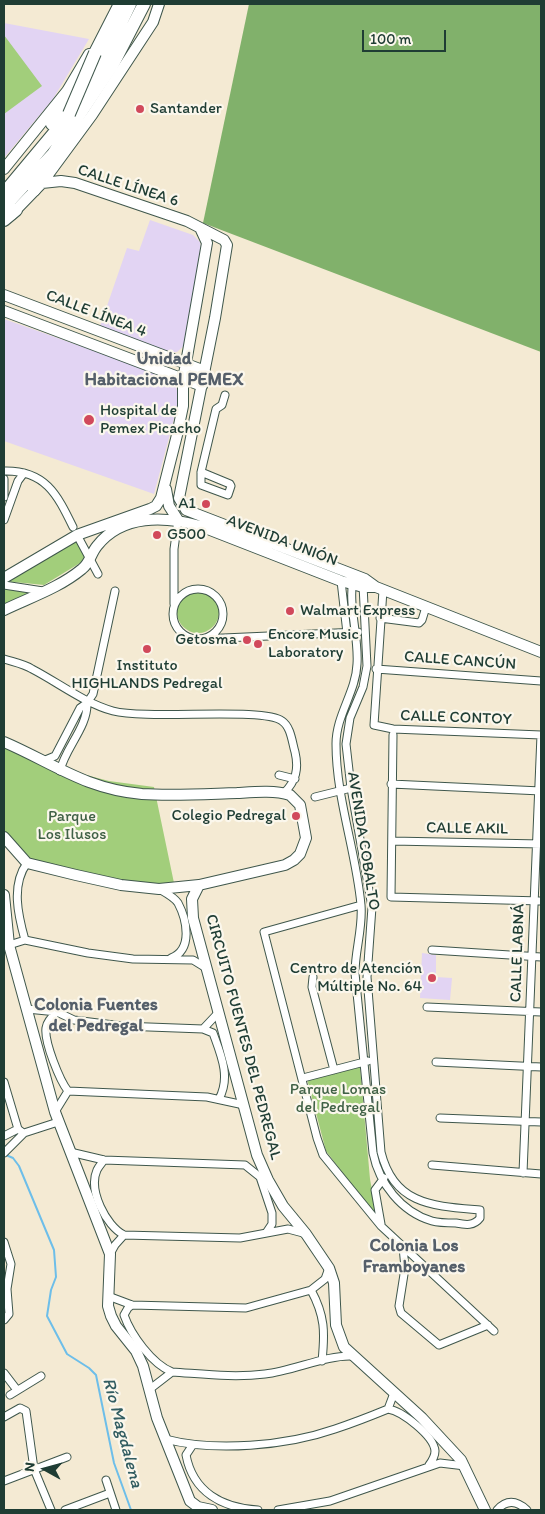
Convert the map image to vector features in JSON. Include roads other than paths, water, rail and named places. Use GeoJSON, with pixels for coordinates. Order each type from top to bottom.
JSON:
{"type":"FeatureCollection","features":[{"type":"Feature","properties":{"kind":"highway"},"geometry":{"type":"LineString","coordinates":[[105,23],[120,4]]}},
{"type":"Feature","properties":{"kind":"highway"},"geometry":{"type":"LineString","coordinates":[[69,114],[120,4]]}},
{"type":"Feature","properties":{"kind":"highway"},"geometry":{"type":"LineString","coordinates":[[4,179],[46,134],[98,55],[120,4]]}},
{"type":"Feature","properties":{"kind":"highway"},"geometry":{"type":"LineString","coordinates":[[4,193],[69,114],[104,57],[130,4]]}},
{"type":"Feature","properties":{"kind":"highway"},"geometry":{"type":"LineString","coordinates":[[4,200],[50,150],[86,100],[113,56],[138,4]]}},
{"type":"Feature","properties":{"kind":"highway"},"geometry":{"type":"LineString","coordinates":[[38,186],[90,110],[144,4]]}},
{"type":"Feature","properties":{"kind":"highway"},"geometry":{"type":"LineString","coordinates":[[4,221],[10,208],[53,154],[112,66]]}},
{"type":"Feature","properties":{"kind":"highway"},"geometry":{"type":"LineString","coordinates":[[46,134],[68,91]]}},
{"type":"Feature","properties":{"kind":"street"},"geometry":{"type":"LineString","coordinates":[[4,169],[68,91],[114,4]]}},
{"type":"Feature","properties":{"kind":"street"},"geometry":{"type":"LineString","coordinates":[[10,208],[38,186],[134,53],[153,22],[159,4]]}},
{"type":"Feature","properties":{"kind":"street","name":"CALLE LÍNEA 6"},"geometry":{"type":"LineString","coordinates":[[38,186],[61,181],[75,183],[187,221],[201,230],[224,240],[227,252],[205,371]]}},
{"type":"Feature","properties":{"kind":"street"},"geometry":{"type":"LineString","coordinates":[[4,578],[75,531],[156,506],[166,483],[183,406],[183,380],[207,243],[201,230]]}},
{"type":"Feature","properties":{"kind":"street","name":"CALLE LÍNEA 4"},"geometry":{"type":"LineString","coordinates":[[4,295],[205,371]]}},
{"type":"Feature","properties":{"kind":"street","name":"CALLE LÍNEA 4"},"geometry":{"type":"LineString","coordinates":[[4,311],[202,386]]}},
{"type":"Feature","properties":{"kind":"street"},"geometry":{"type":"LineString","coordinates":[[177,435],[184,435],[191,439],[205,371]]}},
{"type":"Feature","properties":{"kind":"street"},"geometry":{"type":"LineString","coordinates":[[201,472],[216,409],[222,405],[225,395]]}},
{"type":"Feature","properties":{"kind":"street","name":"AVENIDA UNIÓN"},"geometry":{"type":"LineString","coordinates":[[191,439],[180,498],[183,507],[191,513],[359,582],[426,606],[541,652]]}},
{"type":"Feature","properties":{"kind":"street"},"geometry":{"type":"LineString","coordinates":[[4,472],[24,472],[40,478],[49,487],[64,509],[98,574]]}},
{"type":"Feature","properties":{"kind":"street"},"geometry":{"type":"LineString","coordinates":[[4,520],[18,481],[24,472]]}},
{"type":"Feature","properties":{"kind":"street"},"geometry":{"type":"LineString","coordinates":[[4,479],[4,497]]}},
{"type":"Feature","properties":{"kind":"street"},"geometry":{"type":"LineString","coordinates":[[166,483],[169,506],[178,520],[174,549],[173,619],[180,632],[186,637],[201,639],[356,633],[366,631]]}},
{"type":"Feature","properties":{"kind":"street","name":"AVENIDA UNIÓN"},"geometry":{"type":"LineString","coordinates":[[4,610],[48,591],[84,568],[97,546],[118,529],[145,520],[178,520],[270,552],[341,580],[359,582]]}},
{"type":"Feature","properties":{"kind":"street"},"geometry":{"type":"LineString","coordinates":[[341,580],[347,633]]}},
{"type":"Feature","properties":{"kind":"street","name":"AVENIDA COBALTO"},"geometry":{"type":"LineString","coordinates":[[359,582],[366,631],[367,666],[347,731],[347,762],[372,907],[367,977],[381,1152],[389,1176],[403,1191],[417,1201],[434,1206],[480,1210],[480,1218],[476,1223],[468,1225],[432,1221],[411,1210],[392,1194],[381,1181],[373,1153],[355,972],[355,960],[361,936],[361,905],[341,791],[337,762],[336,730],[354,684],[357,664],[356,633],[359,582]]}},
{"type":"Feature","properties":{"kind":"street"},"geometry":{"type":"LineString","coordinates":[[4,585],[31,591],[48,591]]}},
{"type":"Feature","properties":{"kind":"street"},"geometry":{"type":"LineString","coordinates":[[174,604],[186,591],[195,588],[212,592],[218,598],[222,606],[221,623],[217,631],[201,639]]}},
{"type":"Feature","properties":{"kind":"street"},"geometry":{"type":"LineString","coordinates":[[376,669],[380,618],[379,588]]}},
{"type":"Feature","properties":{"kind":"street"},"geometry":{"type":"LineString","coordinates":[[43,762],[55,756],[80,708],[88,702],[93,694],[115,591]]}},
{"type":"Feature","properties":{"kind":"street"},"geometry":{"type":"LineString","coordinates":[[380,618],[421,622],[426,606]]}},
{"type":"Feature","properties":{"kind":"street"},"geometry":{"type":"LineString","coordinates":[[4,659],[30,668],[88,702],[114,711],[131,714],[272,716],[282,721],[288,728],[296,758],[297,769],[295,779],[284,793]]}},
{"type":"Feature","properties":{"kind":"street","name":"CALLE CANCÚN"},"geometry":{"type":"LineString","coordinates":[[376,669],[541,681]]}},
{"type":"Feature","properties":{"kind":"street","name":"CALLE CONTOY"},"geometry":{"type":"LineString","coordinates":[[376,669],[373,721],[378,727],[541,735]]}},
{"type":"Feature","properties":{"kind":"street"},"geometry":{"type":"LineString","coordinates":[[60,771],[62,759],[88,713],[88,702]]}},
{"type":"Feature","properties":{"kind":"street"},"geometry":{"type":"LineString","coordinates":[[393,735],[391,784],[392,897],[538,901]]}},
{"type":"Feature","properties":{"kind":"street","name":"CALLE LABNÁ"},"geometry":{"type":"LineString","coordinates":[[523,1173],[532,957],[538,901],[541,735]]}},
{"type":"Feature","properties":{"kind":"street"},"geometry":{"type":"LineString","coordinates":[[4,742],[60,771],[114,790],[141,794],[284,793],[295,798],[301,810],[306,838],[300,854],[285,865],[199,885],[159,889],[122,886],[27,863],[4,837]]}},
{"type":"Feature","properties":{"kind":"street"},"geometry":{"type":"LineString","coordinates":[[279,775],[295,779]]}},
{"type":"Feature","properties":{"kind":"street"},"geometry":{"type":"LineString","coordinates":[[391,784],[540,791]]}},
{"type":"Feature","properties":{"kind":"street"},"geometry":{"type":"LineString","coordinates":[[315,797],[351,788]]}},
{"type":"Feature","properties":{"kind":"street","name":"CALLE AKIL"},"geometry":{"type":"LineString","coordinates":[[392,841],[539,844]]}},
{"type":"Feature","properties":{"kind":"street"},"geometry":{"type":"LineString","coordinates":[[25,940],[17,906],[20,872],[27,863]]}},
{"type":"Feature","properties":{"kind":"street","name":"CIRCUITO FUENTES DEL PEDREGAL"},"geometry":{"type":"LineString","coordinates":[[199,885],[191,905],[257,1155],[268,1180],[283,1206],[306,1234],[329,1268],[334,1283],[338,1337],[352,1356],[422,1418],[465,1466],[486,1510]]}},
{"type":"Feature","properties":{"kind":"street"},"geometry":{"type":"LineString","coordinates":[[159,889],[178,904],[186,937],[182,951],[170,959]]}},
{"type":"Feature","properties":{"kind":"street"},"geometry":{"type":"LineString","coordinates":[[4,895],[9,945],[57,1117],[110,1254],[108,1296],[111,1316],[116,1326],[136,1351],[165,1439],[190,1506],[212,1510]]}},
{"type":"Feature","properties":{"kind":"street"},"geometry":{"type":"LineString","coordinates":[[361,905],[264,932],[317,1138],[323,1155],[381,1226],[494,1331]]}},
{"type":"Feature","properties":{"kind":"street"},"geometry":{"type":"LineString","coordinates":[[9,945],[25,940],[88,953],[133,959],[193,960],[207,968]]}},
{"type":"Feature","properties":{"kind":"street"},"geometry":{"type":"LineString","coordinates":[[432,950],[541,957]]}},
{"type":"Feature","properties":{"kind":"street"},"geometry":{"type":"LineString","coordinates":[[313,977],[312,987],[334,1070]]}},
{"type":"Feature","properties":{"kind":"street"},"geometry":{"type":"LineString","coordinates":[[427,1008],[541,1012]]}},
{"type":"Feature","properties":{"kind":"street"},"geometry":{"type":"LineString","coordinates":[[28,1009],[57,1012],[74,1020],[203,1029],[212,1033],[222,1058],[225,1077],[224,1089],[219,1099]]}},
{"type":"Feature","properties":{"kind":"street"},"geometry":{"type":"LineString","coordinates":[[57,1012],[49,1021],[46,1034],[60,1079],[68,1091]]}},
{"type":"Feature","properties":{"kind":"street"},"geometry":{"type":"LineString","coordinates":[[203,1029],[218,1012]]}},
{"type":"Feature","properties":{"kind":"street"},"geometry":{"type":"LineString","coordinates":[[303,1078],[373,1061]]}},
{"type":"Feature","properties":{"kind":"street"},"geometry":{"type":"LineString","coordinates":[[436,1062],[541,1067]]}},
{"type":"Feature","properties":{"kind":"street"},"geometry":{"type":"LineString","coordinates":[[4,1082],[7,1107],[21,1131]]}},
{"type":"Feature","properties":{"kind":"street"},"geometry":{"type":"LineString","coordinates":[[4,1136],[57,1117],[68,1091]]}},
{"type":"Feature","properties":{"kind":"street"},"geometry":{"type":"LineString","coordinates":[[68,1091],[219,1099],[244,1105]]}},
{"type":"Feature","properties":{"kind":"street"},"geometry":{"type":"LineString","coordinates":[[440,1118],[541,1122]]}},
{"type":"Feature","properties":{"kind":"street"},"geometry":{"type":"LineString","coordinates":[[4,1153],[21,1131]]}},
{"type":"Feature","properties":{"kind":"street"},"geometry":{"type":"LineString","coordinates":[[70,1152],[104,1160],[244,1165],[260,1177],[268,1200],[272,1214],[272,1224],[266,1233]]}},
{"type":"Feature","properties":{"kind":"street"},"geometry":{"type":"LineString","coordinates":[[244,1165],[257,1155]]}},
{"type":"Feature","properties":{"kind":"street"},"geometry":{"type":"LineString","coordinates":[[104,1160],[97,1170],[97,1193],[105,1216],[115,1230],[124,1235],[240,1238],[288,1229],[306,1234]]}},
{"type":"Feature","properties":{"kind":"street"},"geometry":{"type":"LineString","coordinates":[[432,1165],[541,1174]]}},
{"type":"Feature","properties":{"kind":"street"},"geometry":{"type":"LineString","coordinates":[[381,1226],[375,1190],[381,1181],[389,1176]]}},
{"type":"Feature","properties":{"kind":"street"},"geometry":{"type":"LineString","coordinates":[[110,1254],[124,1235]]}},
{"type":"Feature","properties":{"kind":"street"},"geometry":{"type":"LineString","coordinates":[[4,1242],[11,1264],[7,1290],[8,1314],[4,1320]]}},
{"type":"Feature","properties":{"kind":"street"},"geometry":{"type":"LineString","coordinates":[[403,1246],[405,1268],[399,1306],[401,1313],[439,1345],[488,1325]]}},
{"type":"Feature","properties":{"kind":"street"},"geometry":{"type":"LineString","coordinates":[[108,1296],[132,1306],[246,1308],[311,1290],[325,1279],[329,1268]]}},
{"type":"Feature","properties":{"kind":"street"},"geometry":{"type":"LineString","coordinates":[[311,1290],[322,1310],[324,1330],[322,1361]]}},
{"type":"Feature","properties":{"kind":"street"},"geometry":{"type":"LineString","coordinates":[[132,1306],[128,1308],[124,1315],[129,1328],[163,1368],[172,1372],[242,1376],[265,1374],[341,1356],[352,1356]]}},
{"type":"Feature","properties":{"kind":"street"},"geometry":{"type":"LineString","coordinates":[[150,1389],[172,1372]]}},
{"type":"Feature","properties":{"kind":"street"},"geometry":{"type":"LineString","coordinates":[[4,1373],[17,1390]]}},
{"type":"Feature","properties":{"kind":"street"},"geometry":{"type":"LineString","coordinates":[[10,1395],[41,1376]]}},
{"type":"Feature","properties":{"kind":"street"},"geometry":{"type":"LineString","coordinates":[[388,1409],[394,1393]]}},
{"type":"Feature","properties":{"kind":"street"},"geometry":{"type":"LineString","coordinates":[[4,1417],[20,1408],[26,1411],[34,1469],[51,1510]]}},
{"type":"Feature","properties":{"kind":"street"},"geometry":{"type":"LineString","coordinates":[[165,1439],[192,1446],[240,1445],[298,1439],[334,1430],[388,1409],[399,1411],[434,1443],[435,1452],[428,1465]]}},
{"type":"Feature","properties":{"kind":"street"},"geometry":{"type":"LineString","coordinates":[[192,1446],[186,1455],[188,1467],[208,1496],[226,1505],[258,1510]]}},
{"type":"Feature","properties":{"kind":"street"},"geometry":{"type":"LineString","coordinates":[[4,1481],[67,1457]]}},
{"type":"Feature","properties":{"kind":"street"},"geometry":{"type":"LineString","coordinates":[[278,1510],[307,1508],[374,1487],[428,1465],[446,1462],[465,1466]]}},
{"type":"Feature","properties":{"kind":"street"},"geometry":{"type":"LineString","coordinates":[[106,1480],[116,1510]]}},
{"type":"Feature","properties":{"kind":"street"},"geometry":{"type":"LineString","coordinates":[[65,1510],[110,1494]]}},
{"type":"Feature","properties":{"kind":"street"},"geometry":{"type":"LineString","coordinates":[[497,1510],[508,1502],[514,1502],[527,1510]]}},
{"type":"Feature","properties":{"kind":"waterway","name":"Río Magdalena"},"geometry":{"type":"LineString","coordinates":[[6,1155],[13,1158],[19,1166],[54,1250],[56,1277],[51,1290],[47,1316],[67,1354],[89,1368],[96,1375],[114,1463],[131,1510]]}},
{"type":"Feature","properties":{"kind":"place","name":"Santander"},"geometry":{"type":"Point","coordinates":[140,109]}},
{"type":"Feature","properties":{"kind":"place","name":"Hospital de Pemex Picacho"},"geometry":{"type":"Point","coordinates":[89,420]}},
{"type":"Feature","properties":{"kind":"place","name":"A1"},"geometry":{"type":"Point","coordinates":[206,504]}},
{"type":"Feature","properties":{"kind":"place","name":"G500"},"geometry":{"type":"Point","coordinates":[157,535]}},
{"type":"Feature","properties":{"kind":"place","name":"Walmart Express"},"geometry":{"type":"Point","coordinates":[290,611]}},
{"type":"Feature","properties":{"kind":"place","name":"Getosma"},"geometry":{"type":"Point","coordinates":[247,640]}},
{"type":"Feature","properties":{"kind":"place","name":"Encore Music Laboratory"},"geometry":{"type":"Point","coordinates":[258,644]}},
{"type":"Feature","properties":{"kind":"place","name":"Instituto HIGHLANDS Pedregal"},"geometry":{"type":"Point","coordinates":[147,649]}},
{"type":"Feature","properties":{"kind":"place","name":"Colegio Pedregal"},"geometry":{"type":"Point","coordinates":[296,816]}},
{"type":"Feature","properties":{"kind":"place","name":"Centro de Atención Múltiple No. 64"},"geometry":{"type":"Point","coordinates":[432,978]}},
{"type":"Feature","properties":{"kind":"district","name":"Unidad Habitacional PEMEX"},"geometry":{"type":"Point","coordinates":[164,369]}},
{"type":"Feature","properties":{"kind":"district","name":"Colonia Fuentes del Pedregal"},"geometry":{"type":"Point","coordinates":[96,1015]}},
{"type":"Feature","properties":{"kind":"district","name":"Colonia Los Framboyanes"},"geometry":{"type":"Point","coordinates":[414,1256]}},
{"type":"Feature","properties":{"kind":"park label","name":"Parque Los Ilusos"},"geometry":{"type":"Point","coordinates":[72,826]}},
{"type":"Feature","properties":{"kind":"park label","name":"Parque Lomas del Pedregal"},"geometry":{"type":"Point","coordinates":[338,1099]}}]}
